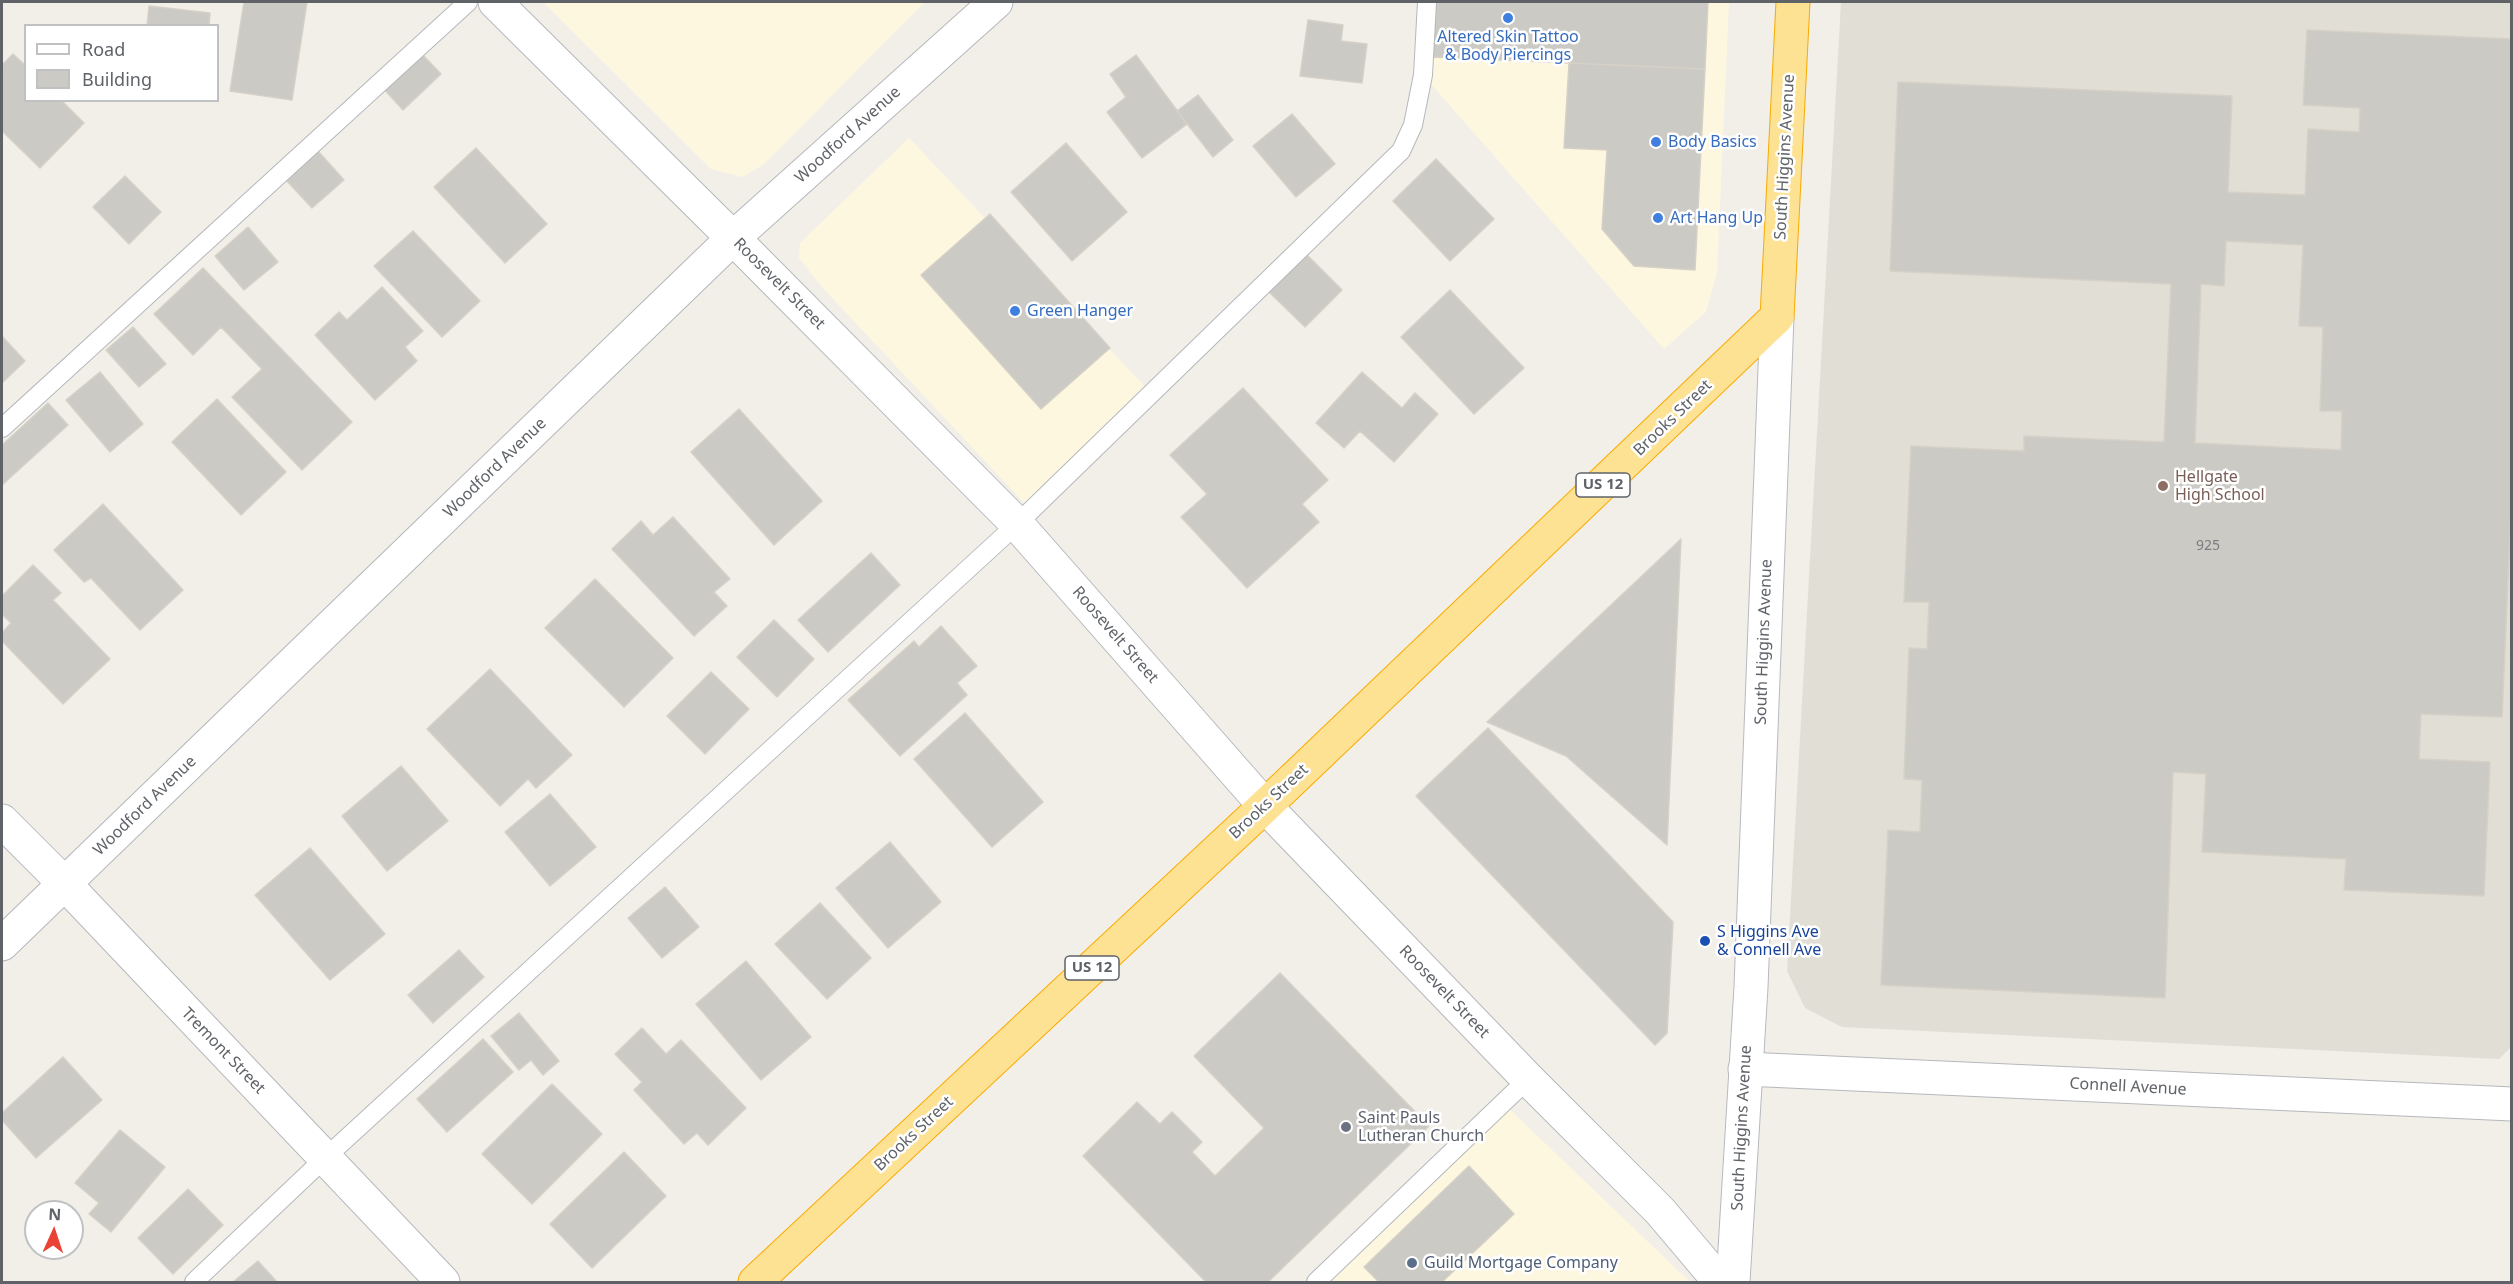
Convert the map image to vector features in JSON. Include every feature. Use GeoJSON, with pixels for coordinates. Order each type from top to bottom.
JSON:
{"type":"FeatureCollection","features":[{"type":"Feature","properties":{"kind":"highway","name":"South Higgins Avenue"},"geometry":{"type":"LineString","coordinates":[[1777,317],[1793,2]]}},
{"type":"Feature","properties":{"kind":"highway","name":"Brooks Street"},"geometry":{"type":"LineString","coordinates":[[755,1282],[1265,806],[1777,317]]}},
{"type":"Feature","properties":{"kind":"street","name":"Roosevelt Street"},"geometry":{"type":"LineString","coordinates":[[495,2],[1017,524],[1265,806],[1528,1079],[1660,1211],[1720,1282]]}},
{"type":"Feature","properties":{"kind":"street","name":"Woodford Avenue"},"geometry":{"type":"LineString","coordinates":[[2,944],[733,238],[996,2]]}},
{"type":"Feature","properties":{"kind":"street","name":"South Higgins Avenue"},"geometry":{"type":"LineString","coordinates":[[1733,1282],[1752,987],[1777,317]]}},
{"type":"Feature","properties":{"kind":"street","name":"Tremont Street"},"geometry":{"type":"LineString","coordinates":[[2,821],[65,884],[443,1282]]}},
{"type":"Feature","properties":{"kind":"street","name":"Connell Avenue"},"geometry":{"type":"LineString","coordinates":[[1745,1069],[2511,1104]]}},
{"type":"Feature","properties":{"kind":"lane"},"geometry":{"type":"LineString","coordinates":[[2,428],[468,2]]}},
{"type":"Feature","properties":{"kind":"lane"},"geometry":{"type":"LineString","coordinates":[[194,1282],[325,1158],[1017,524],[1401,151],[1413,125],[1423,75],[1427,2]]}},
{"type":"Feature","properties":{"kind":"lane"},"geometry":{"type":"LineString","coordinates":[[1316,1282],[1528,1079]]}},
{"type":"Feature","properties":{"kind":"shaded area"},"geometry":{"type":"Polygon","coordinates":[[[543,2],[925,2],[763,165],[742,177],[711,169],[543,2]]]}},
{"type":"Feature","properties":{"kind":"shaded area"},"geometry":{"type":"Polygon","coordinates":[[[1427,2],[1729,2],[1717,273],[1706,312],[1664,349],[1423,75],[1427,2]]]}},
{"type":"Feature","properties":{"kind":"shaded area","name":"Hellgate High School"},"geometry":{"type":"Polygon","coordinates":[[[1841,2],[2511,2],[2511,1047],[2499,1059],[1842,1027],[1805,1008],[1787,971],[1841,2]]]}},
{"type":"Feature","properties":{"kind":"shaded area"},"geometry":{"type":"Polygon","coordinates":[[[909,138],[1151,393],[1031,510],[821,286],[799,258],[800,243],[909,138]]]}},
{"type":"Feature","properties":{"kind":"shaded area"},"geometry":{"type":"Polygon","coordinates":[[[1503,1103],[1690,1282],[1316,1282],[1503,1103]]]}},
{"type":"Feature","properties":{"kind":"building"},"geometry":{"type":"Polygon","coordinates":[[[244,2],[307,2],[292,100],[230,91],[244,2]]]}},
{"type":"Feature","properties":{"kind":"building"},"geometry":{"type":"Polygon","coordinates":[[[1434,2],[1708,2],[1705,69],[1431,57],[1434,2]]]}},
{"type":"Feature","properties":{"kind":"building"},"geometry":{"type":"Polygon","coordinates":[[[149,6],[210,13],[209,24],[147,24],[149,6]]]}},
{"type":"Feature","properties":{"kind":"building"},"geometry":{"type":"Polygon","coordinates":[[[1308,20],[1343,25],[1341,41],[1367,44],[1362,83],[1300,76],[1308,20]]]}},
{"type":"Feature","properties":{"kind":"building"},"geometry":{"type":"Polygon","coordinates":[[[2307,30],[2512,39],[2512,490],[2502,717],[2421,714],[2419,759],[2490,762],[2484,896],[2344,890],[2346,859],[2202,852],[2206,774],[2173,772],[2165,998],[1881,985],[1888,830],[1920,832],[1922,780],[1904,779],[1909,648],[1927,649],[1929,602],[1904,602],[1911,446],[2024,451],[2024,436],[2164,442],[2171,284],[1890,271],[1898,82],[2232,96],[2228,192],[2305,195],[2308,129],[2359,132],[2360,108],[2303,105],[2307,30]],[[2226,241],[2224,286],[2201,284],[2195,443],[2341,450],[2342,411],[2320,411],[2323,327],[2299,326],[2303,245],[2226,241]]]}},
{"type":"Feature","properties":{"kind":"building"},"geometry":{"type":"Polygon","coordinates":[[[419,51],[441,74],[403,110],[381,86],[419,51]]]}},
{"type":"Feature","properties":{"kind":"building"},"geometry":{"type":"Polygon","coordinates":[[[13,54],[24,64],[24,102],[63,102],[84,123],[40,168],[2,131],[2,65],[13,54]]]}},
{"type":"Feature","properties":{"kind":"building"},"geometry":{"type":"Polygon","coordinates":[[[1136,55],[1187,124],[1142,158],[1107,112],[1126,97],[1110,74],[1136,55]]]}},
{"type":"Feature","properties":{"kind":"building"},"geometry":{"type":"Polygon","coordinates":[[[1569,63],[1705,69],[1695,270],[1634,266],[1602,229],[1607,150],[1564,148],[1569,63]]]}},
{"type":"Feature","properties":{"kind":"building"},"geometry":{"type":"Polygon","coordinates":[[[1198,95],[1233,140],[1213,157],[1177,111],[1198,95]]]}},
{"type":"Feature","properties":{"kind":"building"},"geometry":{"type":"Polygon","coordinates":[[[1292,114],[1335,164],[1296,197],[1253,146],[1292,114]]]}},
{"type":"Feature","properties":{"kind":"building"},"geometry":{"type":"Polygon","coordinates":[[[1066,143],[1127,212],[1072,261],[1011,192],[1066,143]]]}},
{"type":"Feature","properties":{"kind":"building"},"geometry":{"type":"Polygon","coordinates":[[[476,148],[547,224],[505,263],[434,187],[476,148]]]}},
{"type":"Feature","properties":{"kind":"building"},"geometry":{"type":"Polygon","coordinates":[[[318,151],[344,180],[312,208],[286,180],[318,151]]]}},
{"type":"Feature","properties":{"kind":"building"},"geometry":{"type":"Polygon","coordinates":[[[1436,159],[1494,219],[1450,261],[1393,201],[1436,159]]]}},
{"type":"Feature","properties":{"kind":"building"},"geometry":{"type":"Polygon","coordinates":[[[125,176],[161,212],[129,244],[93,207],[125,176]]]}},
{"type":"Feature","properties":{"kind":"building","name":"Green Hanger"},"geometry":{"type":"Polygon","coordinates":[[[990,214],[1110,348],[1041,409],[921,275],[990,214]]]}},
{"type":"Feature","properties":{"kind":"building"},"geometry":{"type":"Polygon","coordinates":[[[248,227],[278,262],[244,290],[215,256],[248,227]]]}},
{"type":"Feature","properties":{"kind":"building"},"geometry":{"type":"Polygon","coordinates":[[[413,231],[480,301],[442,337],[374,266],[413,231]]]}},
{"type":"Feature","properties":{"kind":"building"},"geometry":{"type":"Polygon","coordinates":[[[1306,254],[1342,290],[1305,327],[1269,292],[1306,254]]]}},
{"type":"Feature","properties":{"kind":"building"},"geometry":{"type":"Polygon","coordinates":[[[203,268],[352,422],[302,470],[232,397],[262,369],[221,327],[193,355],[154,314],[203,268]]]}},
{"type":"Feature","properties":{"kind":"building"},"geometry":{"type":"Polygon","coordinates":[[[382,287],[423,331],[405,347],[417,361],[375,400],[315,335],[339,312],[347,320],[382,287]]]}},
{"type":"Feature","properties":{"kind":"building"},"geometry":{"type":"Polygon","coordinates":[[[1450,290],[1524,368],[1474,414],[1401,337],[1450,290]]]}},
{"type":"Feature","properties":{"kind":"building"},"geometry":{"type":"Polygon","coordinates":[[[133,327],[166,364],[139,387],[106,350],[133,327]]]}},
{"type":"Feature","properties":{"kind":"building"},"geometry":{"type":"Polygon","coordinates":[[[2,336],[25,361],[2,383],[2,336]]]}},
{"type":"Feature","properties":{"kind":"building"},"geometry":{"type":"Polygon","coordinates":[[[100,372],[143,424],[110,452],[66,400],[100,372]]]}},
{"type":"Feature","properties":{"kind":"building"},"geometry":{"type":"Polygon","coordinates":[[[1362,372],[1402,408],[1415,393],[1438,414],[1394,462],[1360,431],[1344,448],[1316,423],[1362,372]]]}},
{"type":"Feature","properties":{"kind":"building"},"geometry":{"type":"Polygon","coordinates":[[[1243,388],[1328,480],[1302,504],[1319,522],[1247,588],[1181,517],[1207,494],[1170,455],[1243,388]]]}},
{"type":"Feature","properties":{"kind":"building"},"geometry":{"type":"Polygon","coordinates":[[[217,399],[286,472],[241,515],[172,442],[217,399]]]}},
{"type":"Feature","properties":{"kind":"building"},"geometry":{"type":"Polygon","coordinates":[[[48,403],[68,425],[2,485],[2,445],[48,403]]]}},
{"type":"Feature","properties":{"kind":"building"},"geometry":{"type":"Polygon","coordinates":[[[739,409],[822,501],[774,545],[691,452],[739,409]]]}},
{"type":"Feature","properties":{"kind":"building"},"geometry":{"type":"Polygon","coordinates":[[[103,504],[183,590],[140,630],[91,578],[84,582],[54,550],[103,504]]]}},
{"type":"Feature","properties":{"kind":"building"},"geometry":{"type":"Polygon","coordinates":[[[673,517],[730,579],[714,592],[727,606],[694,636],[612,549],[641,521],[653,535],[673,517]]]}},
{"type":"Feature","properties":{"kind":"building"},"geometry":{"type":"Polygon","coordinates":[[[1681,539],[1667,845],[1566,756],[1487,722],[1681,539]]]}},
{"type":"Feature","properties":{"kind":"building"},"geometry":{"type":"Polygon","coordinates":[[[871,553],[900,585],[828,652],[798,620],[871,553]]]}},
{"type":"Feature","properties":{"kind":"building"},"geometry":{"type":"Polygon","coordinates":[[[33,565],[61,593],[53,600],[110,659],[63,704],[2,641],[2,633],[11,623],[2,614],[2,596],[33,565]]]}},
{"type":"Feature","properties":{"kind":"building"},"geometry":{"type":"Polygon","coordinates":[[[595,579],[673,658],[624,707],[545,628],[595,579]]]}},
{"type":"Feature","properties":{"kind":"building"},"geometry":{"type":"Polygon","coordinates":[[[774,620],[814,659],[777,697],[737,657],[774,620]]]}},
{"type":"Feature","properties":{"kind":"building"},"geometry":{"type":"Polygon","coordinates":[[[941,626],[977,666],[957,683],[967,695],[900,756],[848,700],[914,641],[919,647],[941,626]]]}},
{"type":"Feature","properties":{"kind":"building"},"geometry":{"type":"Polygon","coordinates":[[[490,669],[572,755],[536,788],[528,779],[500,806],[427,729],[490,669]]]}},
{"type":"Feature","properties":{"kind":"building"},"geometry":{"type":"Polygon","coordinates":[[[711,672],[749,709],[705,754],[667,716],[711,672]]]}},
{"type":"Feature","properties":{"kind":"building"},"geometry":{"type":"Polygon","coordinates":[[[965,713],[1043,802],[992,847],[914,759],[965,713]]]}},
{"type":"Feature","properties":{"kind":"building"},"geometry":{"type":"Polygon","coordinates":[[[1488,728],[1673,922],[1667,1033],[1655,1045],[1416,796],[1488,728]]]}},
{"type":"Feature","properties":{"kind":"building"},"geometry":{"type":"Polygon","coordinates":[[[401,766],[448,821],[387,871],[342,816],[401,766]]]}},
{"type":"Feature","properties":{"kind":"building"},"geometry":{"type":"Polygon","coordinates":[[[550,794],[596,847],[550,886],[505,832],[550,794]]]}},
{"type":"Feature","properties":{"kind":"building"},"geometry":{"type":"Polygon","coordinates":[[[890,842],[941,902],[888,948],[836,888],[890,842]]]}},
{"type":"Feature","properties":{"kind":"building"},"geometry":{"type":"Polygon","coordinates":[[[310,848],[385,934],[330,980],[255,895],[310,848]]]}},
{"type":"Feature","properties":{"kind":"building"},"geometry":{"type":"Polygon","coordinates":[[[665,887],[699,927],[662,958],[628,918],[665,887]]]}},
{"type":"Feature","properties":{"kind":"building"},"geometry":{"type":"Polygon","coordinates":[[[820,903],[871,958],[827,999],[775,944],[820,903]]]}},
{"type":"Feature","properties":{"kind":"building"},"geometry":{"type":"Polygon","coordinates":[[[459,950],[484,977],[433,1023],[408,995],[459,950]]]}},
{"type":"Feature","properties":{"kind":"building"},"geometry":{"type":"Polygon","coordinates":[[[746,961],[811,1037],[761,1080],[696,1004],[746,961]]]}},
{"type":"Feature","properties":{"kind":"building","name":"Saint Pauls Lutheran Church"},"geometry":{"type":"Polygon","coordinates":[[[1280,973],[1429,1126],[1268,1282],[1206,1282],[1083,1156],[1137,1102],[1160,1124],[1172,1112],[1202,1142],[1192,1152],[1215,1176],[1264,1128],[1194,1056],[1280,973]]]}},
{"type":"Feature","properties":{"kind":"building"},"geometry":{"type":"Polygon","coordinates":[[[519,1013],[559,1061],[543,1075],[531,1060],[519,1070],[491,1036],[519,1013]]]}},
{"type":"Feature","properties":{"kind":"building"},"geometry":{"type":"Polygon","coordinates":[[[642,1028],[666,1054],[681,1040],[746,1108],[708,1145],[697,1133],[684,1144],[634,1090],[642,1082],[615,1054],[642,1028]]]}},
{"type":"Feature","properties":{"kind":"building"},"geometry":{"type":"Polygon","coordinates":[[[483,1039],[513,1072],[447,1132],[417,1099],[483,1039]]]}},
{"type":"Feature","properties":{"kind":"building"},"geometry":{"type":"Polygon","coordinates":[[[63,1057],[102,1100],[36,1158],[2,1120],[2,1113],[63,1057]]]}},
{"type":"Feature","properties":{"kind":"building"},"geometry":{"type":"Polygon","coordinates":[[[552,1084],[602,1134],[532,1204],[482,1154],[552,1084]]]}},
{"type":"Feature","properties":{"kind":"building"},"geometry":{"type":"Polygon","coordinates":[[[120,1130],[165,1167],[111,1232],[89,1214],[99,1203],[75,1183],[120,1130]]]}},
{"type":"Feature","properties":{"kind":"building"},"geometry":{"type":"Polygon","coordinates":[[[624,1152],[666,1196],[592,1268],[550,1224],[624,1152]]]}},
{"type":"Feature","properties":{"kind":"building"},"geometry":{"type":"Polygon","coordinates":[[[1469,1166],[1514,1214],[1442,1282],[1379,1282],[1364,1267],[1469,1166]]]}},
{"type":"Feature","properties":{"kind":"building"},"geometry":{"type":"Polygon","coordinates":[[[188,1189],[223,1225],[173,1274],[138,1238],[188,1189]]]}},
{"type":"Feature","properties":{"kind":"building"},"geometry":{"type":"Polygon","coordinates":[[[258,1261],[277,1282],[233,1282],[258,1261]]]}},
{"type":"Feature","properties":{"kind":"place","name":"Altered Skin Tattoo & Body Piercings"},"geometry":{"type":"Point","coordinates":[1508,18]}},
{"type":"Feature","properties":{"kind":"place","name":"Body Basics"},"geometry":{"type":"Point","coordinates":[1656,142]}},
{"type":"Feature","properties":{"kind":"place","name":"Art Hang Up"},"geometry":{"type":"Point","coordinates":[1658,218]}},
{"type":"Feature","properties":{"kind":"place","name":"Green Hanger"},"geometry":{"type":"Point","coordinates":[1015,311]}},
{"type":"Feature","properties":{"kind":"place","name":"Hellgate High School"},"geometry":{"type":"Point","coordinates":[2163,486]}},
{"type":"Feature","properties":{"kind":"place","name":"S Higgins Ave & Connell Ave"},"geometry":{"type":"Point","coordinates":[1705,941]}},
{"type":"Feature","properties":{"kind":"place","name":"Saint Pauls Lutheran Church"},"geometry":{"type":"Point","coordinates":[1346,1127]}},
{"type":"Feature","properties":{"kind":"place","name":"Guild Mortgage Company"},"geometry":{"type":"Point","coordinates":[1412,1263]}}]}
